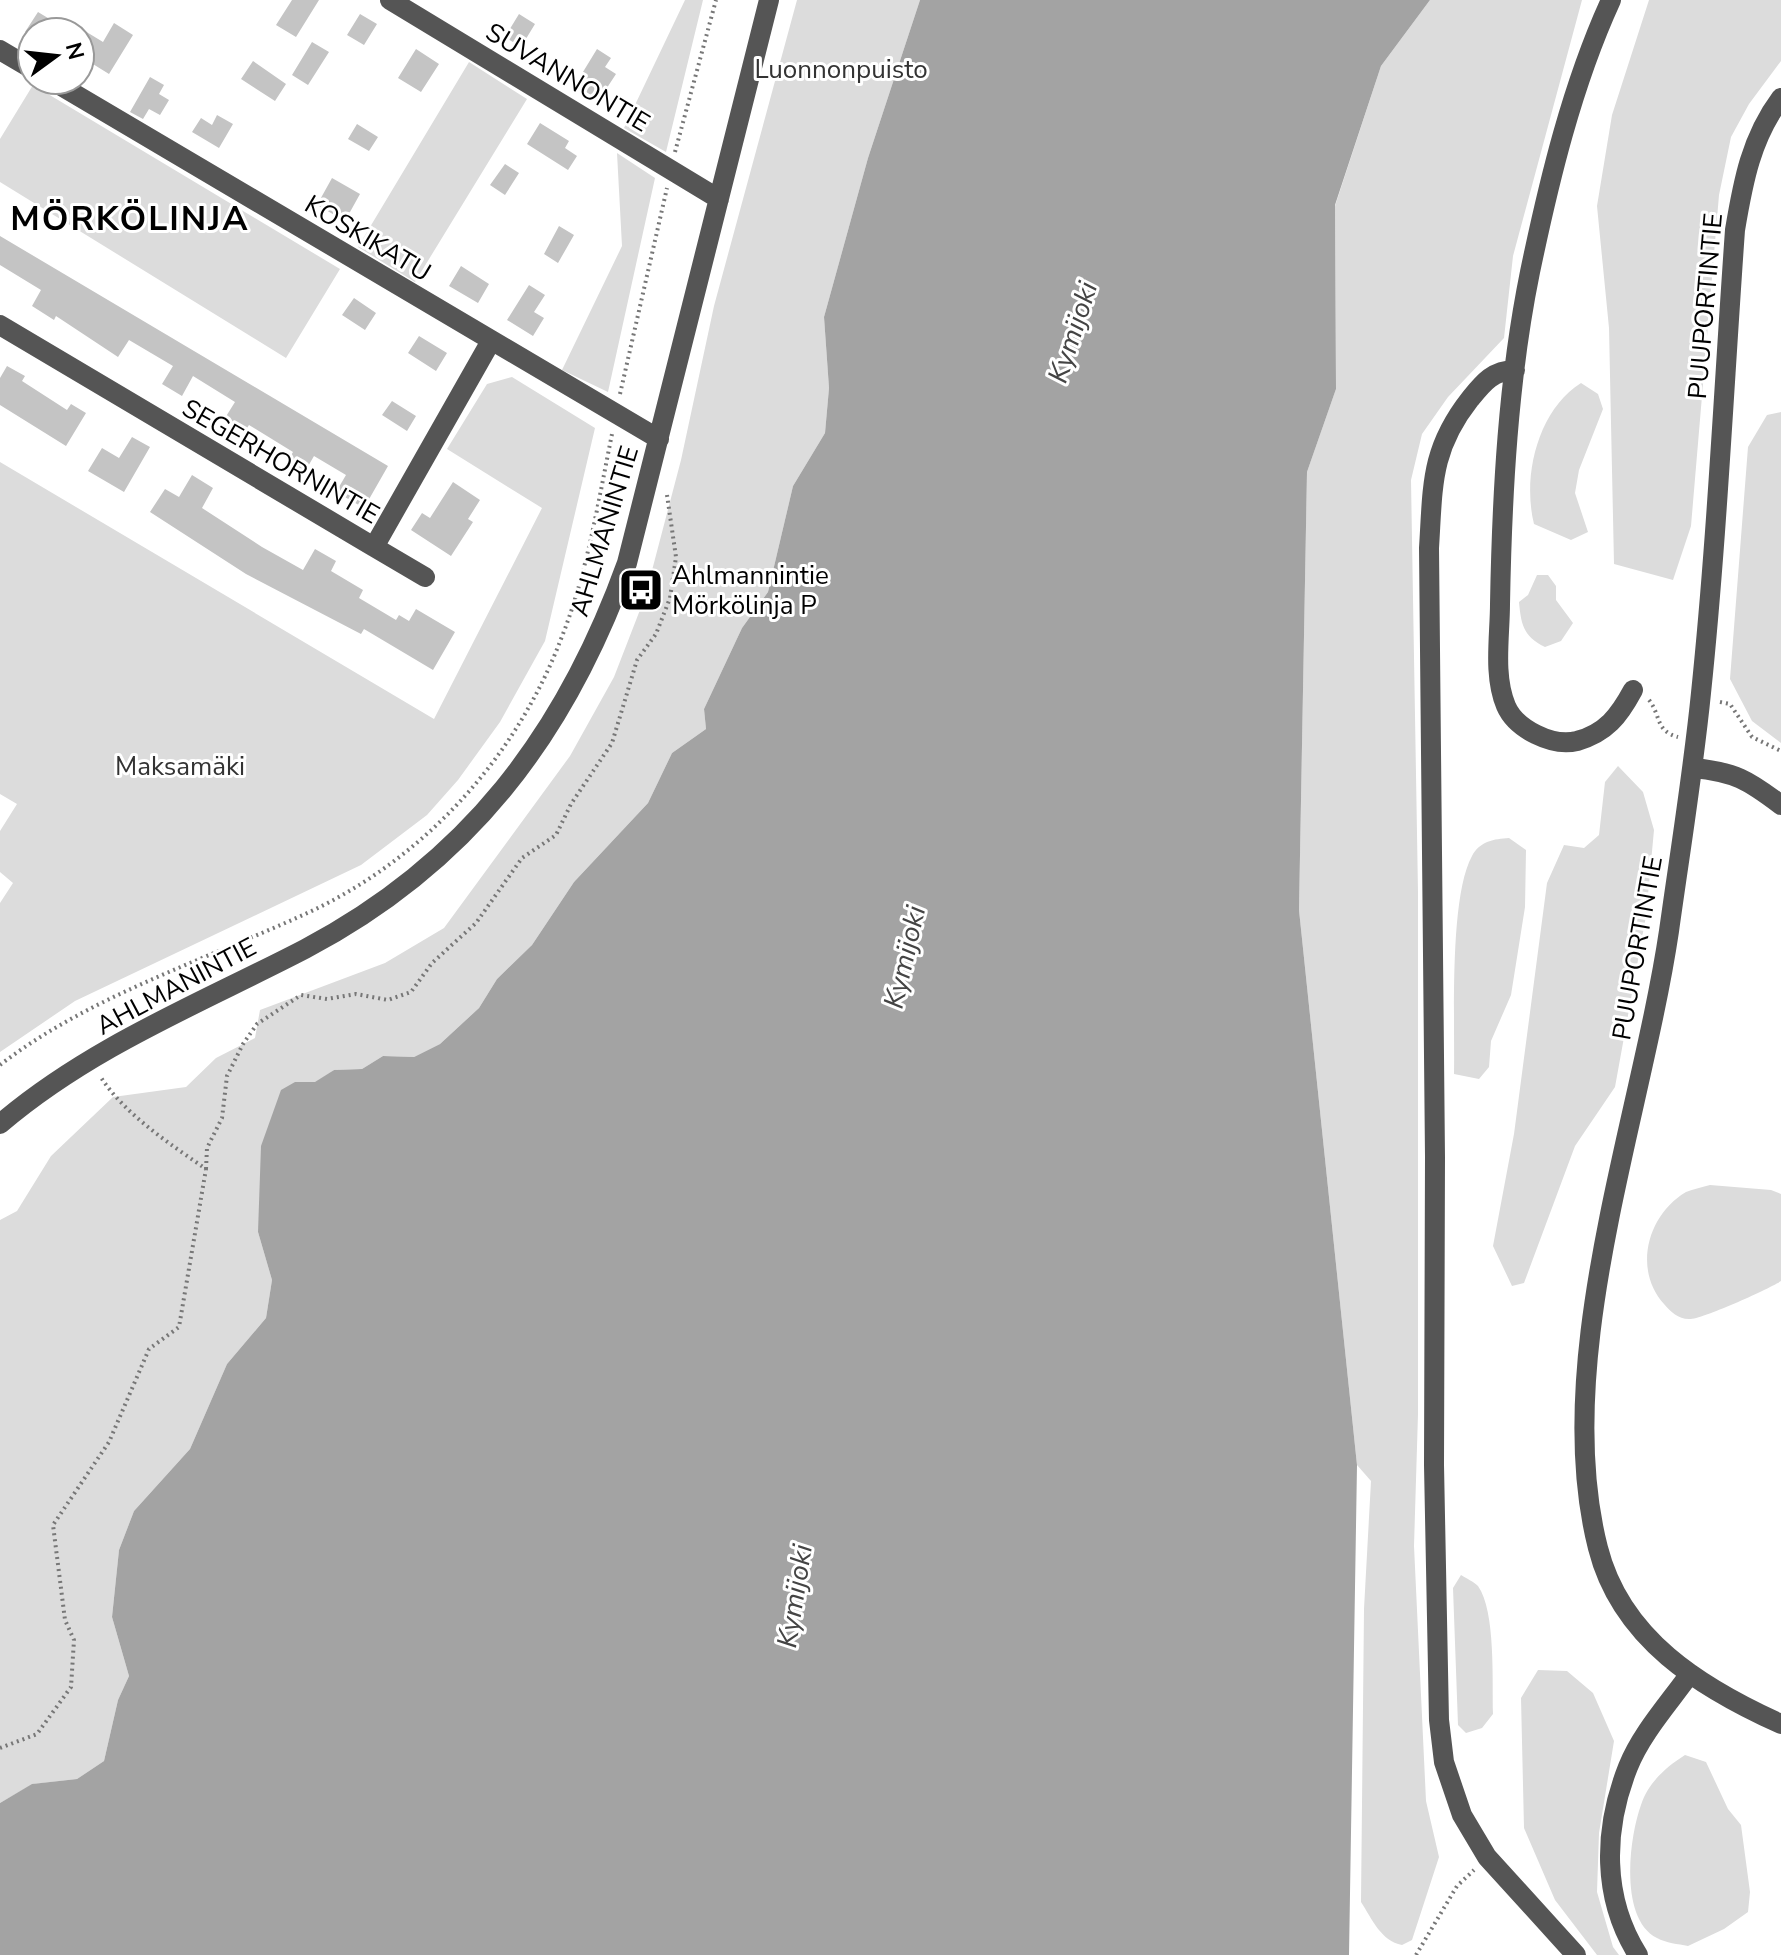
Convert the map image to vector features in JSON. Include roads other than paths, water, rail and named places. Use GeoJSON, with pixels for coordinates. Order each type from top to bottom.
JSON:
{"type":"FeatureCollection","features":[{"type":"Feature","properties":{"kind":"street","name":"SUVANNONTIE"},"geometry":{"type":"LineString","coordinates":[[390,0],[719,199]]}},
{"type":"Feature","properties":{"kind":"street","name":"AHLMANINTIE"},"geometry":{"type":"LineString","coordinates":[[0,1124],[91,1060],[160,1021],[343,928],[416,877],[492,805],[559,713],[599,636],[627,563],[769,0]]}},
{"type":"Feature","properties":{"kind":"street"},"geometry":{"type":"LineString","coordinates":[[1611,0],[1585,66],[1549,192],[1530,274],[1515,370],[1500,598],[1499,669],[1507,709],[1532,732],[1572,742],[1599,733],[1613,722],[1638,692]]}},
{"type":"Feature","properties":{"kind":"street","name":"KOSKIKATU"},"geometry":{"type":"LineString","coordinates":[[78,96],[659,439]]}},
{"type":"Feature","properties":{"kind":"street","name":"PUUPORTINTIE"},"geometry":{"type":"LineString","coordinates":[[1781,98],[1759,133],[1750,156],[1735,230],[1693,768],[1660,986],[1605,1240],[1590,1353],[1585,1434],[1591,1515],[1610,1584],[1643,1633],[1689,1675],[1781,1724]]}},
{"type":"Feature","properties":{"kind":"street","name":"SEGERHORNINTIE"},"geometry":{"type":"LineString","coordinates":[[0,325],[374,547],[491,341]]}},
{"type":"Feature","properties":{"kind":"street"},"geometry":{"type":"LineString","coordinates":[[1515,370],[1504,370],[1484,381],[1449,427],[1440,447],[1433,480],[1429,548],[1435,1157],[1434,1465],[1439,1720],[1444,1762],[1455,1798],[1487,1857],[1576,1955]]}},
{"type":"Feature","properties":{"kind":"street"},"geometry":{"type":"LineString","coordinates":[[374,547],[425,577]]}},
{"type":"Feature","properties":{"kind":"street"},"geometry":{"type":"LineString","coordinates":[[1693,768],[1730,772],[1749,780],[1781,805]]}},
{"type":"Feature","properties":{"kind":"street"},"geometry":{"type":"LineString","coordinates":[[1638,1955],[1622,1928],[1610,1886],[1611,1826],[1628,1765],[1689,1675]]}},
{"type":"Feature","properties":{"kind":"water","name":"Kymijoki"},"geometry":{"type":"Polygon","coordinates":[[[920,0],[1430,0],[1381,66],[1335,205],[1336,389],[1307,472],[1299,910],[1357,1465],[1349,1955],[0,1955],[0,1803],[32,1784],[77,1779],[104,1761],[118,1700],[129,1676],[112,1617],[119,1550],[134,1511],[190,1449],[227,1364],[266,1318],[272,1280],[258,1232],[261,1146],[281,1090],[295,1082],[315,1082],[334,1070],[362,1069],[383,1056],[414,1057],[440,1044],[479,1008],[497,979],[532,945],[574,882],[648,803],[672,753],[706,729],[704,709],[742,628],[768,592],[793,486],[825,433],[829,388],[824,317],[868,158],[920,0]]]}},
{"type":"Feature","properties":{"kind":"place","name":"Ahlmannintie Mörkölinja P"},"geometry":{"type":"Point","coordinates":[641,590]}},
{"type":"Feature","properties":{"kind":"district","name":"MÖRKÖLINJA"},"geometry":{"type":"Point","coordinates":[130,218]}},
{"type":"Feature","properties":{"kind":"park label","name":"Luonnonpuisto"},"geometry":{"type":"Point","coordinates":[841,69]}},
{"type":"Feature","properties":{"kind":"park label","name":"Maksamäki"},"geometry":{"type":"Point","coordinates":[180,766]}}]}
